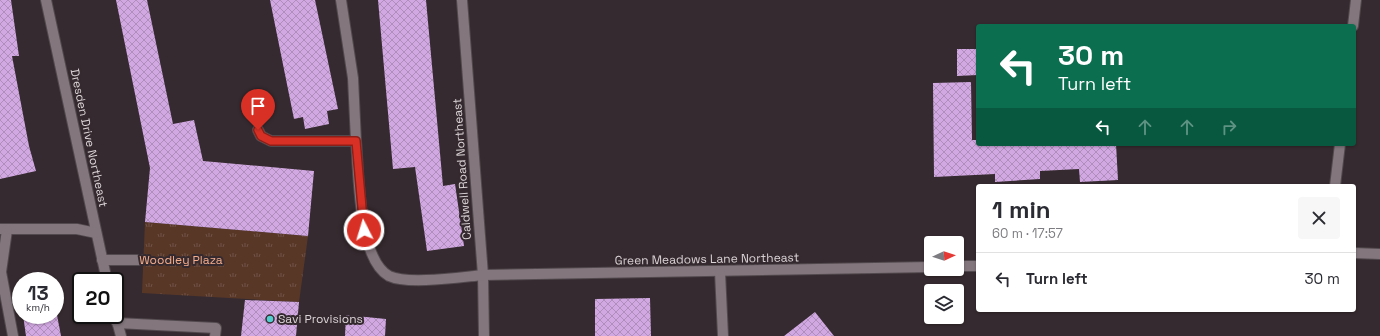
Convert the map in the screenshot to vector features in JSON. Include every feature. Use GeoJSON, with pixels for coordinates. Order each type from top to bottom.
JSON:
{"type":"FeatureCollection","features":[{"type":"Feature","properties":{"kind":"street","name":"Dresden Drive Northeast"},"geometry":{"type":"LineString","coordinates":[[46,0],[105,272]]}},
{"type":"Feature","properties":{"kind":"street","name":"Green Meadows Lane Northeast"},"geometry":{"type":"LineString","coordinates":[[341,0],[353,78],[356,141],[364,230],[373,260],[389,276],[409,280],[483,276],[924,267]]}},
{"type":"Feature","properties":{"kind":"street","name":"Caldwell Road Northeast"},"geometry":{"type":"LineString","coordinates":[[462,0],[483,276],[484,336]]}},
{"type":"Feature","properties":{"kind":"street"},"geometry":{"type":"LineString","coordinates":[[1353,24],[1356,0]]}},
{"type":"Feature","properties":{"kind":"street"},"geometry":{"type":"LineString","coordinates":[[258,130],[261,136],[271,141],[356,141]]}},
{"type":"Feature","properties":{"kind":"street"},"geometry":{"type":"LineString","coordinates":[[1335,184],[1340,146]]}},
{"type":"Feature","properties":{"kind":"street"},"geometry":{"type":"LineString","coordinates":[[13,336],[1,272],[3,230],[77,229],[96,233]]}},
{"type":"Feature","properties":{"kind":"street"},"geometry":{"type":"LineString","coordinates":[[1356,253],[1380,254]]}},
{"type":"Feature","properties":{"kind":"street"},"geometry":{"type":"LineString","coordinates":[[102,260],[144,260]]}},
{"type":"Feature","properties":{"kind":"street"},"geometry":{"type":"LineString","coordinates":[[964,266],[976,266]]}},
{"type":"Feature","properties":{"kind":"street"},"geometry":{"type":"LineString","coordinates":[[720,272],[723,336]]}},
{"type":"Feature","properties":{"kind":"street"},"geometry":{"type":"LineString","coordinates":[[124,319],[216,328],[216,336]]}},
{"type":"Feature","properties":{"kind":"street"},"geometry":{"type":"LineString","coordinates":[[117,324],[120,336]]}},
{"type":"Feature","properties":{"kind":"green space","name":"Woodley Plaza"},"geometry":{"type":"Polygon","coordinates":[[[145,222],[308,236],[299,302],[142,293],[145,222]]]}},
{"type":"Feature","properties":{"kind":"building"},"geometry":{"type":"Polygon","coordinates":[[[0,0],[11,0],[19,56],[12,56],[29,146],[36,171],[0,179],[0,0]]]}},
{"type":"Feature","properties":{"kind":"building"},"geometry":{"type":"Polygon","coordinates":[[[116,0],[147,0],[173,124],[194,120],[203,161],[314,171],[308,236],[145,222],[150,168],[116,0]]]}},
{"type":"Feature","properties":{"kind":"building"},"geometry":{"type":"Polygon","coordinates":[[[270,0],[315,0],[338,109],[327,111],[329,124],[305,129],[303,117],[294,119],[270,0]]]}},
{"type":"Feature","properties":{"kind":"building"},"geometry":{"type":"Polygon","coordinates":[[[378,0],[426,0],[443,186],[455,184],[464,246],[427,251],[415,167],[393,169],[378,0]]]}},
{"type":"Feature","properties":{"kind":"building"},"geometry":{"type":"Polygon","coordinates":[[[957,49],[976,49],[976,75],[957,76],[957,49]]]}},
{"type":"Feature","properties":{"kind":"building"},"geometry":{"type":"Polygon","coordinates":[[[971,82],[972,140],[976,140],[976,146],[1116,146],[1118,180],[1080,182],[1079,169],[1040,171],[1040,179],[995,182],[995,174],[934,177],[933,83],[971,82]]]}},
{"type":"Feature","properties":{"kind":"building"},"geometry":{"type":"Polygon","coordinates":[[[650,298],[651,336],[595,336],[595,299],[650,298]]]}},
{"type":"Feature","properties":{"kind":"building","name":"Savi Provisions"},"geometry":{"type":"Polygon","coordinates":[[[245,300],[299,302],[296,336],[241,336],[245,300]]]}},
{"type":"Feature","properties":{"kind":"building"},"geometry":{"type":"Polygon","coordinates":[[[815,312],[834,336],[784,336],[815,312]]]}},
{"type":"Feature","properties":{"kind":"building"},"geometry":{"type":"Polygon","coordinates":[[[346,315],[386,319],[385,336],[345,336],[346,315]]]}},
{"type":"Feature","properties":{"kind":"building"},"geometry":{"type":"Polygon","coordinates":[[[24,324],[59,324],[61,336],[26,336],[24,324]]]}},
{"type":"Feature","properties":{"kind":"place","name":"Savi Provisions"},"geometry":{"type":"Point","coordinates":[270,319]}},
{"type":"Feature","properties":{"kind":"route"},"geometry":{"type":"LineString","coordinates":[[258,130],[261,136],[271,141],[356,141],[364,230]]}}]}
